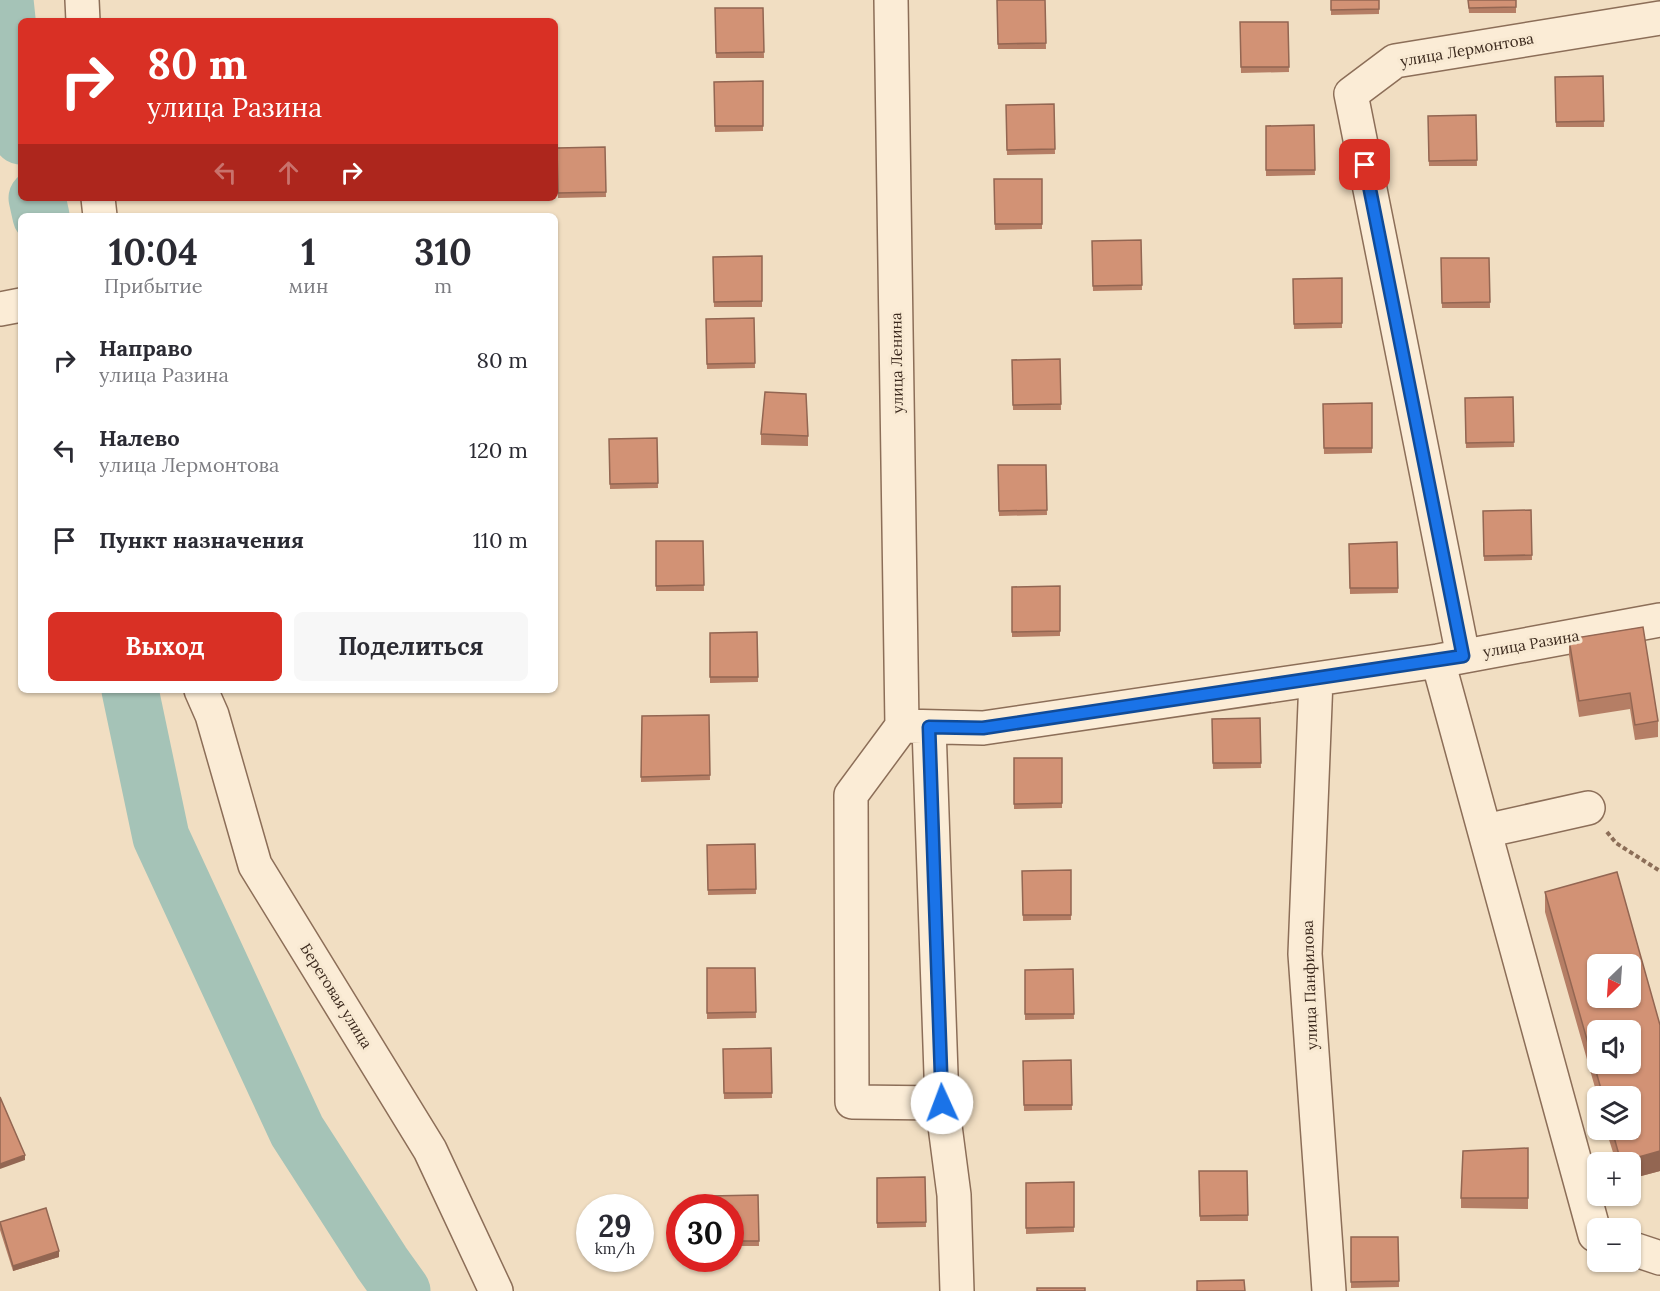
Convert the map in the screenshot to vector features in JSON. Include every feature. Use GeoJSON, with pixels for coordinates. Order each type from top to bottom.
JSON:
{"type":"FeatureCollection","features":[{"type":"Feature","properties":{"kind":"street"},"geometry":{"type":"LineString","coordinates":[[82,0],[83,18]]}},
{"type":"Feature","properties":{"kind":"street","name":"улица Ленина"},"geometry":{"type":"LineString","coordinates":[[891,0],[916,726],[942,1103],[954,1195],[957,1291]]}},
{"type":"Feature","properties":{"kind":"street","name":"улица Лермонтова"},"geometry":{"type":"LineString","coordinates":[[1451,658],[1351,94],[1395,61],[1660,18]]}},
{"type":"Feature","properties":{"kind":"street"},"geometry":{"type":"LineString","coordinates":[[0,309],[18,306]]}},
{"type":"Feature","properties":{"kind":"street","name":"улица Разина"},"geometry":{"type":"LineString","coordinates":[[916,726],[983,728],[1451,658],[1660,620]]}},
{"type":"Feature","properties":{"kind":"street"},"geometry":{"type":"LineString","coordinates":[[1451,658],[1485,831],[1590,1218]]}},
{"type":"Feature","properties":{"kind":"street","name":"улица Панфилова"},"geometry":{"type":"LineString","coordinates":[[1316,679],[1305,954],[1329,1291]]}},
{"type":"Feature","properties":{"kind":"street","name":"Береговая улица"},"geometry":{"type":"LineString","coordinates":[[202,693],[212,715],[255,865],[430,1150],[496,1291]]}},
{"type":"Feature","properties":{"kind":"street"},"geometry":{"type":"LineString","coordinates":[[916,726],[851,795],[852,1102],[942,1103]]}},
{"type":"Feature","properties":{"kind":"street"},"geometry":{"type":"LineString","coordinates":[[1485,831],[1588,808]]}},
{"type":"Feature","properties":{"kind":"street"},"geometry":{"type":"LineString","coordinates":[[1641,1252],[1660,1258]]}},
{"type":"Feature","properties":{"kind":"path"},"geometry":{"type":"LineString","coordinates":[[1588,808],[1616,843],[1660,871]]}},
{"type":"Feature","properties":{"kind":"building"},"geometry":{"type":"Polygon","coordinates":[[[997,0],[1045,0],[1046,43],[998,44],[997,0]]]}},
{"type":"Feature","properties":{"kind":"building"},"geometry":{"type":"Polygon","coordinates":[[[1331,0],[1379,0],[1379,9],[1331,10],[1331,0]]]}},
{"type":"Feature","properties":{"kind":"building"},"geometry":{"type":"Polygon","coordinates":[[[1468,0],[1516,0],[1516,7],[1469,8],[1468,0]]]}},
{"type":"Feature","properties":{"kind":"building"},"geometry":{"type":"Polygon","coordinates":[[[715,8],[763,8],[764,52],[716,53],[715,8]]]}},
{"type":"Feature","properties":{"kind":"building"},"geometry":{"type":"Polygon","coordinates":[[[1240,22],[1288,22],[1289,67],[1241,67],[1240,22]]]}},
{"type":"Feature","properties":{"kind":"building"},"geometry":{"type":"Polygon","coordinates":[[[1603,76],[1604,121],[1556,122],[1555,77],[1603,76]]]}},
{"type":"Feature","properties":{"kind":"building"},"geometry":{"type":"Polygon","coordinates":[[[763,81],[763,126],[715,126],[714,82],[763,81]]]}},
{"type":"Feature","properties":{"kind":"building"},"geometry":{"type":"Polygon","coordinates":[[[1054,104],[1055,149],[1007,150],[1006,105],[1054,104]]]}},
{"type":"Feature","properties":{"kind":"building"},"geometry":{"type":"Polygon","coordinates":[[[1476,115],[1477,160],[1429,161],[1428,116],[1476,115]]]}},
{"type":"Feature","properties":{"kind":"building"},"geometry":{"type":"Polygon","coordinates":[[[1314,125],[1315,170],[1266,170],[1266,126],[1314,125]]]}},
{"type":"Feature","properties":{"kind":"building"},"geometry":{"type":"Polygon","coordinates":[[[605,147],[606,192],[558,193],[558,148],[605,147]]]}},
{"type":"Feature","properties":{"kind":"building"},"geometry":{"type":"Polygon","coordinates":[[[994,179],[1042,179],[1042,224],[995,224],[994,179]]]}},
{"type":"Feature","properties":{"kind":"building"},"geometry":{"type":"Polygon","coordinates":[[[1141,240],[1142,285],[1093,286],[1092,241],[1141,240]]]}},
{"type":"Feature","properties":{"kind":"building"},"geometry":{"type":"Polygon","coordinates":[[[762,256],[762,301],[714,302],[713,257],[762,256]]]}},
{"type":"Feature","properties":{"kind":"building"},"geometry":{"type":"Polygon","coordinates":[[[1441,258],[1489,258],[1490,302],[1442,303],[1441,258]]]}},
{"type":"Feature","properties":{"kind":"building"},"geometry":{"type":"Polygon","coordinates":[[[1342,278],[1342,323],[1294,324],[1293,279],[1342,278]]]}},
{"type":"Feature","properties":{"kind":"building"},"geometry":{"type":"Polygon","coordinates":[[[754,318],[755,363],[707,364],[706,319],[754,318]]]}},
{"type":"Feature","properties":{"kind":"building"},"geometry":{"type":"Polygon","coordinates":[[[1060,359],[1061,404],[1013,405],[1012,360],[1060,359]]]}},
{"type":"Feature","properties":{"kind":"building"},"geometry":{"type":"Polygon","coordinates":[[[765,392],[806,394],[808,436],[761,434],[765,392]]]}},
{"type":"Feature","properties":{"kind":"building"},"geometry":{"type":"Polygon","coordinates":[[[1513,397],[1514,442],[1466,443],[1465,398],[1513,397]]]}},
{"type":"Feature","properties":{"kind":"building"},"geometry":{"type":"Polygon","coordinates":[[[1372,403],[1372,448],[1324,448],[1323,404],[1372,403]]]}},
{"type":"Feature","properties":{"kind":"building"},"geometry":{"type":"Polygon","coordinates":[[[657,438],[658,483],[610,484],[609,439],[657,438]]]}},
{"type":"Feature","properties":{"kind":"building"},"geometry":{"type":"Polygon","coordinates":[[[998,465],[1046,465],[1047,510],[999,511],[998,465]]]}},
{"type":"Feature","properties":{"kind":"building"},"geometry":{"type":"Polygon","coordinates":[[[1531,510],[1532,555],[1484,556],[1483,511],[1531,510]]]}},
{"type":"Feature","properties":{"kind":"building"},"geometry":{"type":"Polygon","coordinates":[[[656,541],[703,541],[704,585],[656,586],[656,541]]]}},
{"type":"Feature","properties":{"kind":"building"},"geometry":{"type":"Polygon","coordinates":[[[1397,542],[1398,588],[1350,588],[1349,544],[1397,542]]]}},
{"type":"Feature","properties":{"kind":"building"},"geometry":{"type":"Polygon","coordinates":[[[1060,586],[1060,631],[1012,632],[1012,587],[1060,586]]]}},
{"type":"Feature","properties":{"kind":"building"},"geometry":{"type":"Polygon","coordinates":[[[1643,627],[1658,721],[1635,725],[1630,693],[1579,701],[1569,639],[1643,627]]]}},
{"type":"Feature","properties":{"kind":"building"},"geometry":{"type":"Polygon","coordinates":[[[757,632],[758,677],[710,677],[710,633],[757,632]]]}},
{"type":"Feature","properties":{"kind":"building"},"geometry":{"type":"Polygon","coordinates":[[[709,715],[710,775],[641,777],[642,716],[709,715]]]}},
{"type":"Feature","properties":{"kind":"building"},"geometry":{"type":"Polygon","coordinates":[[[1260,718],[1261,763],[1213,763],[1212,719],[1260,718]]]}},
{"type":"Feature","properties":{"kind":"building"},"geometry":{"type":"Polygon","coordinates":[[[1014,758],[1062,758],[1062,803],[1014,804],[1014,758]]]}},
{"type":"Feature","properties":{"kind":"building"},"geometry":{"type":"Polygon","coordinates":[[[755,844],[756,889],[708,890],[707,845],[755,844]]]}},
{"type":"Feature","properties":{"kind":"building"},"geometry":{"type":"Polygon","coordinates":[[[1071,870],[1071,915],[1023,915],[1022,871],[1071,870]]]}},
{"type":"Feature","properties":{"kind":"building"},"geometry":{"type":"Polygon","coordinates":[[[1617,872],[1640,954],[1587,954],[1587,1008],[1641,1008],[1641,957],[1660,1025],[1660,1151],[1641,1156],[1641,1152],[1618,1152],[1615,1140],[1641,1140],[1641,1086],[1600,1086],[1597,1074],[1641,1074],[1641,1020],[1587,1020],[1587,1040],[1545,892],[1617,872]]]}},
{"type":"Feature","properties":{"kind":"building"},"geometry":{"type":"Polygon","coordinates":[[[707,968],[755,968],[756,1012],[707,1013],[707,968]]]}},
{"type":"Feature","properties":{"kind":"building"},"geometry":{"type":"Polygon","coordinates":[[[1073,969],[1074,1014],[1025,1014],[1025,970],[1073,969]]]}},
{"type":"Feature","properties":{"kind":"building"},"geometry":{"type":"Polygon","coordinates":[[[771,1048],[772,1093],[724,1093],[723,1049],[771,1048]]]}},
{"type":"Feature","properties":{"kind":"building"},"geometry":{"type":"Polygon","coordinates":[[[1071,1060],[1072,1105],[1024,1105],[1023,1061],[1071,1060]]]}},
{"type":"Feature","properties":{"kind":"building"},"geometry":{"type":"Polygon","coordinates":[[[0,1097],[25,1155],[0,1164],[0,1097]]]}},
{"type":"Feature","properties":{"kind":"building"},"geometry":{"type":"Polygon","coordinates":[[[1528,1148],[1528,1198],[1461,1198],[1463,1151],[1528,1148]]]}},
{"type":"Feature","properties":{"kind":"building"},"geometry":{"type":"Polygon","coordinates":[[[1199,1171],[1247,1171],[1248,1215],[1200,1216],[1199,1171]]]}},
{"type":"Feature","properties":{"kind":"building"},"geometry":{"type":"Polygon","coordinates":[[[925,1177],[926,1222],[877,1223],[877,1178],[925,1177]]]}},
{"type":"Feature","properties":{"kind":"building"},"geometry":{"type":"Polygon","coordinates":[[[1074,1182],[1074,1227],[1026,1228],[1026,1183],[1074,1182]]]}},
{"type":"Feature","properties":{"kind":"building"},"geometry":{"type":"Polygon","coordinates":[[[744,1195],[758,1195],[759,1241],[744,1241],[744,1195]]]}},
{"type":"Feature","properties":{"kind":"building"},"geometry":{"type":"Polygon","coordinates":[[[46,1208],[59,1251],[13,1266],[0,1222],[46,1208]]]}},
{"type":"Feature","properties":{"kind":"building"},"geometry":{"type":"Polygon","coordinates":[[[1351,1237],[1398,1237],[1399,1281],[1351,1282],[1351,1237]]]}},
{"type":"Feature","properties":{"kind":"building"},"geometry":{"type":"Polygon","coordinates":[[[1244,1280],[1245,1291],[1197,1291],[1197,1281],[1244,1280]]]}},
{"type":"Feature","properties":{"kind":"building"},"geometry":{"type":"Polygon","coordinates":[[[1037,1288],[1085,1288],[1085,1291],[1037,1291],[1037,1288]]]}},
{"type":"Feature","properties":{"kind":"waterway"},"geometry":{"type":"LineString","coordinates":[[5,0],[18,124]]}},
{"type":"Feature","properties":{"kind":"waterway"},"geometry":{"type":"LineString","coordinates":[[38,201],[40,213]]}},
{"type":"Feature","properties":{"kind":"waterway"},"geometry":{"type":"LineString","coordinates":[[131,693],[161,837],[297,1131],[402,1291]]}},
{"type":"Feature","properties":{"kind":"route"},"geometry":{"type":"LineString","coordinates":[[942,1103],[929,727],[983,728],[1463,656],[1365,165]]}}]}
